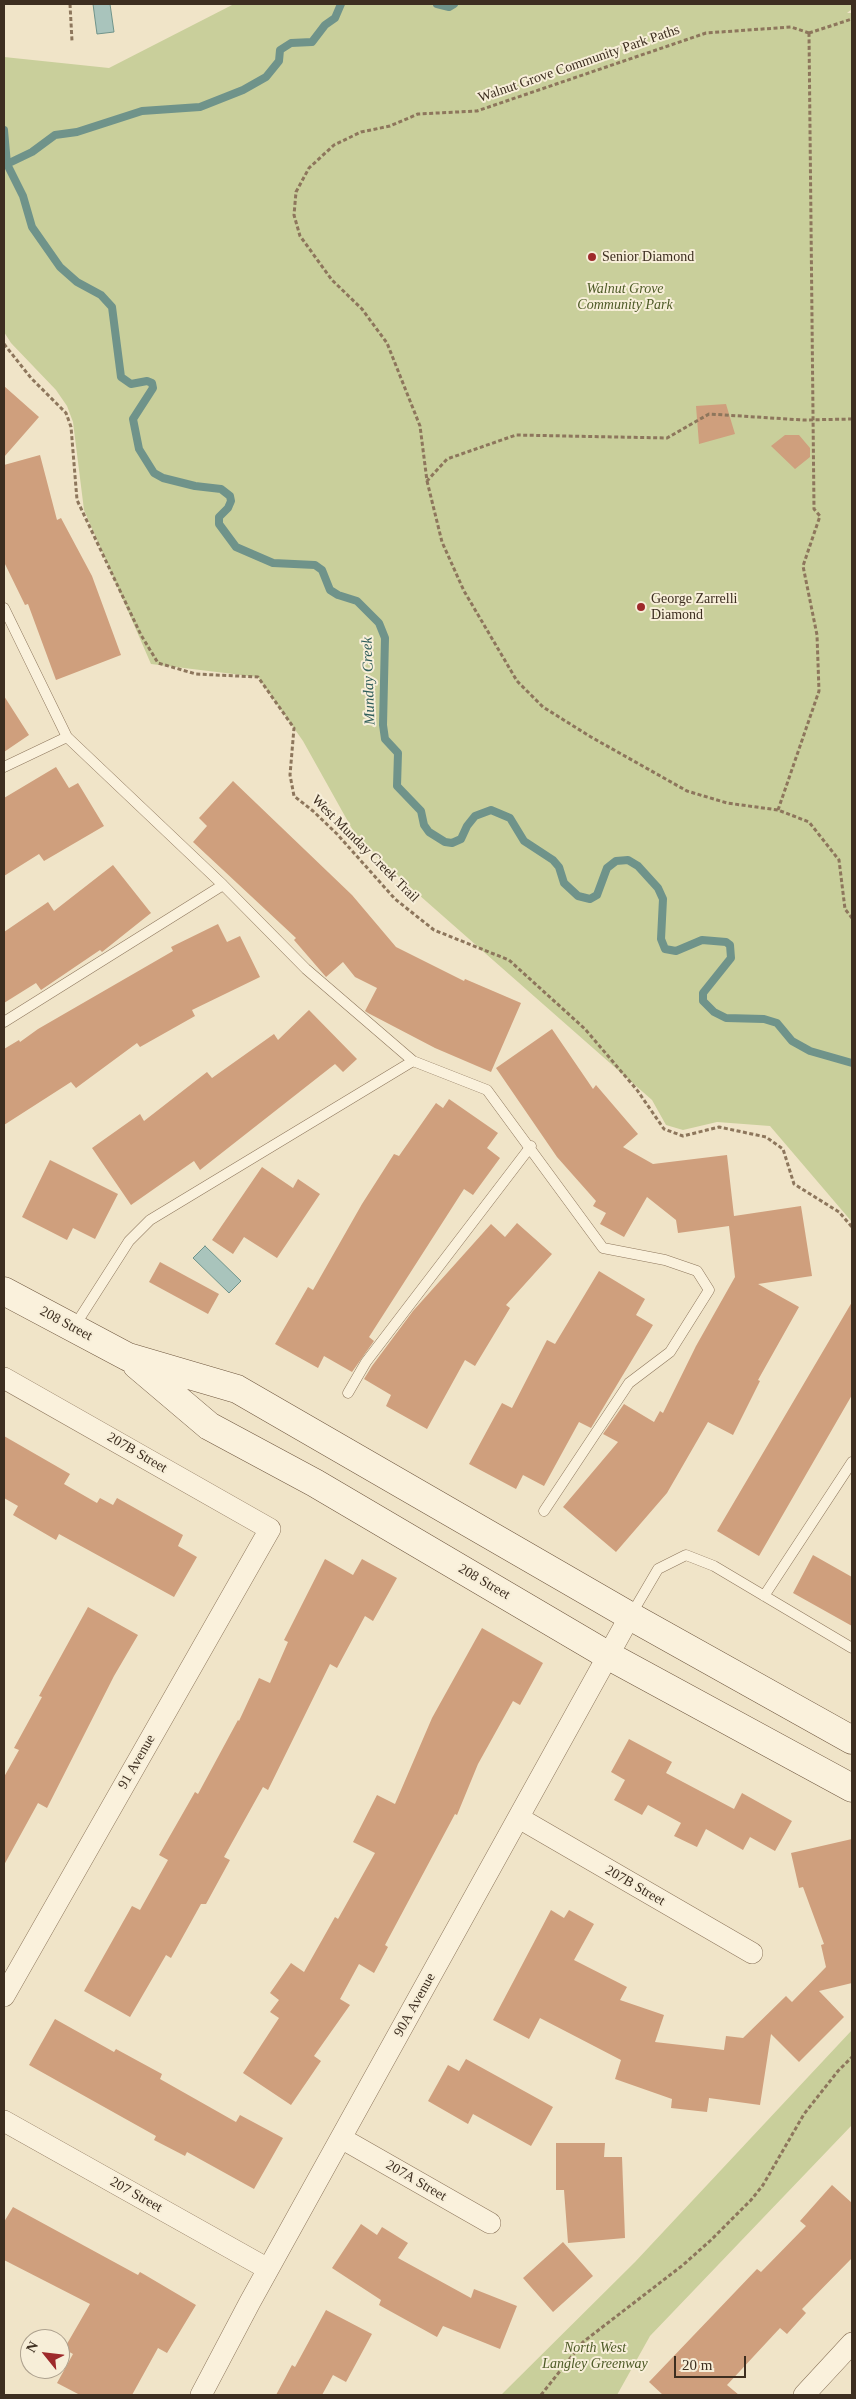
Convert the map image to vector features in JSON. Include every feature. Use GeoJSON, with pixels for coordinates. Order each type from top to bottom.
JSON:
{"type":"FeatureCollection","features":[{"type":"Feature","properties":{"kind":"main road","name":"208 Street"},"geometry":{"type":"LineString","coordinates":[[4,1291],[128,1357],[237,1390],[630,1616],[852,1740]]}},
{"type":"Feature","properties":{"kind":"main road","name":"208 Street"},"geometry":{"type":"LineString","coordinates":[[128,1357],[209,1426],[315,1483],[609,1656],[852,1788]]}},
{"type":"Feature","properties":{"kind":"street","name":"207B Street"},"geometry":{"type":"LineString","coordinates":[[4,1378],[270,1528]]}},
{"type":"Feature","properties":{"kind":"street","name":"91 Avenue"},"geometry":{"type":"LineString","coordinates":[[4,1996],[270,1528]]}},
{"type":"Feature","properties":{"kind":"street","name":"90A Avenue"},"geometry":{"type":"LineString","coordinates":[[201,2395],[268,2268],[630,1616]]}},
{"type":"Feature","properties":{"kind":"street","name":"207B Street"},"geometry":{"type":"LineString","coordinates":[[519,1818],[752,1953]]}},
{"type":"Feature","properties":{"kind":"street","name":"207 Street"},"geometry":{"type":"LineString","coordinates":[[4,2121],[268,2268]]}},
{"type":"Feature","properties":{"kind":"street","name":"207A Street"},"geometry":{"type":"LineString","coordinates":[[341,2138],[490,2224]]}},
{"type":"Feature","properties":{"kind":"street"},"geometry":{"type":"LineString","coordinates":[[804,2395],[852,2343]]}},
{"type":"Feature","properties":{"kind":"lane"},"geometry":{"type":"LineString","coordinates":[[4,608],[67,737],[223,885],[306,969],[413,1061],[488,1090],[531,1146],[603,1248],[665,1260],[698,1271],[709,1290],[670,1352],[629,1383],[544,1511]]}},
{"type":"Feature","properties":{"kind":"lane"},"geometry":{"type":"LineString","coordinates":[[4,767],[67,737]]}},
{"type":"Feature","properties":{"kind":"lane"},"geometry":{"type":"LineString","coordinates":[[4,1022],[223,885]]}},
{"type":"Feature","properties":{"kind":"lane"},"geometry":{"type":"LineString","coordinates":[[74,1328],[129,1241],[150,1220],[413,1061]]}},
{"type":"Feature","properties":{"kind":"lane"},"geometry":{"type":"LineString","coordinates":[[348,1393],[366,1362],[531,1146]]}},
{"type":"Feature","properties":{"kind":"lane"},"geometry":{"type":"LineString","coordinates":[[764,1596],[852,1462]]}},
{"type":"Feature","properties":{"kind":"lane"},"geometry":{"type":"LineString","coordinates":[[630,1616],[658,1568],[686,1555],[714,1566],[852,1648]]}},
{"type":"Feature","properties":{"kind":"path"},"geometry":{"type":"LineString","coordinates":[[70,4],[72,41]]}},
{"type":"Feature","properties":{"kind":"path"},"geometry":{"type":"LineString","coordinates":[[778,810],[819,691],[817,634],[804,566],[820,516],[814,509],[809,33],[852,19]]}},
{"type":"Feature","properties":{"kind":"path","name":"Walnut Grove Community Park Paths"},"geometry":{"type":"LineString","coordinates":[[809,33],[791,28],[706,33],[477,112],[418,114],[390,126],[361,132],[334,145],[309,168],[296,192],[294,215],[300,236],[332,280],[362,309],[387,342],[420,426],[427,481],[442,542],[464,591],[517,680],[543,707],[591,737],[687,791],[727,803],[778,810],[809,822],[839,860],[845,909],[852,918]]}},
{"type":"Feature","properties":{"kind":"path","name":"West Munday Creek Trail"},"geometry":{"type":"LineString","coordinates":[[4,344],[31,378],[66,413],[71,427],[77,500],[141,635],[158,662],[196,674],[258,676],[294,728],[290,775],[294,796],[313,811],[336,834],[395,899],[434,930],[509,960],[585,1029],[637,1090],[661,1126],[668,1132],[683,1136],[719,1127],[766,1137],[783,1149],[794,1184],[839,1212],[852,1227]]}},
{"type":"Feature","properties":{"kind":"path"},"geometry":{"type":"LineString","coordinates":[[427,481],[447,459],[516,435],[667,438],[709,414],[813,420],[852,418]]}},
{"type":"Feature","properties":{"kind":"path"},"geometry":{"type":"LineString","coordinates":[[541,2395],[583,2342],[690,2258],[751,2200],[763,2185],[804,2114],[838,2071],[852,2057]]}},
{"type":"Feature","properties":{"kind":"green space","name":"Walnut Grove Community Park"},"geometry":{"type":"Polygon","coordinates":[[[234,4],[852,4],[852,9],[847,13],[852,13],[852,1222],[770,1126],[717,1122],[683,1130],[666,1125],[652,1100],[360,843],[303,741],[258,677],[151,664],[84,510],[73,422],[67,406],[56,390],[11,343],[4,332],[4,57],[109,68],[234,4]]]}},
{"type":"Feature","properties":{"kind":"green space","name":"North West Langley Greenway"},"geometry":{"type":"Polygon","coordinates":[[[852,2030],[852,2125],[650,2336],[617,2395],[501,2395],[635,2262],[852,2030]]]}},
{"type":"Feature","properties":{"kind":"water"},"geometry":{"type":"Polygon","coordinates":[[[93,4],[110,4],[114,32],[97,34],[93,4]]]}},
{"type":"Feature","properties":{"kind":"water"},"geometry":{"type":"Polygon","coordinates":[[[205,1246],[241,1281],[229,1293],[193,1258],[205,1246]]]}},
{"type":"Feature","properties":{"kind":"building"},"geometry":{"type":"Polygon","coordinates":[[[4,386],[39,417],[4,457],[4,386]]]}},
{"type":"Feature","properties":{"kind":"building"},"geometry":{"type":"Polygon","coordinates":[[[726,404],[735,434],[699,444],[696,406],[726,404]]]}},
{"type":"Feature","properties":{"kind":"building"},"geometry":{"type":"Polygon","coordinates":[[[785,435],[799,435],[810,448],[810,457],[795,469],[771,446],[785,435]]]}},
{"type":"Feature","properties":{"kind":"building"},"geometry":{"type":"Polygon","coordinates":[[[40,455],[57,520],[61,518],[92,576],[121,655],[56,680],[28,604],[25,605],[4,562],[4,465],[40,455]]]}},
{"type":"Feature","properties":{"kind":"building"},"geometry":{"type":"Polygon","coordinates":[[[4,696],[29,735],[4,752],[4,696]]]}},
{"type":"Feature","properties":{"kind":"building"},"geometry":{"type":"Polygon","coordinates":[[[56,767],[69,788],[78,783],[104,826],[44,861],[39,854],[4,876],[4,798],[56,767]]]}},
{"type":"Feature","properties":{"kind":"building"},"geometry":{"type":"Polygon","coordinates":[[[233,781],[352,895],[396,947],[464,981],[465,979],[521,1003],[491,1072],[435,1048],[365,1011],[377,988],[355,977],[343,962],[326,977],[294,940],[296,938],[193,842],[207,826],[199,818],[233,781]]]}},
{"type":"Feature","properties":{"kind":"building"},"geometry":{"type":"Polygon","coordinates":[[[113,865],[151,913],[102,952],[100,950],[41,990],[36,983],[4,1003],[4,932],[48,902],[54,911],[113,865]]]}},
{"type":"Feature","properties":{"kind":"building"},"geometry":{"type":"Polygon","coordinates":[[[218,924],[227,942],[240,936],[260,977],[192,1010],[195,1016],[140,1047],[137,1043],[76,1088],[71,1082],[4,1125],[4,1049],[19,1040],[20,1042],[38,1029],[173,951],[171,947],[218,924]]]}},
{"type":"Feature","properties":{"kind":"building"},"geometry":{"type":"Polygon","coordinates":[[[309,1010],[357,1059],[343,1072],[335,1064],[200,1170],[194,1161],[131,1205],[92,1148],[140,1114],[144,1121],[207,1072],[212,1078],[274,1034],[278,1040],[309,1010]]]}},
{"type":"Feature","properties":{"kind":"building"},"geometry":{"type":"Polygon","coordinates":[[[552,1029],[593,1089],[596,1085],[638,1134],[623,1147],[653,1164],[727,1155],[734,1216],[801,1206],[812,1276],[758,1284],[799,1307],[758,1380],[760,1381],[733,1435],[708,1422],[667,1493],[616,1552],[563,1507],[618,1442],[603,1434],[624,1404],[654,1422],[660,1411],[663,1413],[696,1346],[735,1277],[729,1226],[678,1233],[676,1220],[647,1197],[624,1237],[600,1224],[606,1213],[593,1206],[596,1201],[557,1157],[496,1068],[552,1029]]]}},
{"type":"Feature","properties":{"kind":"building"},"geometry":{"type":"Polygon","coordinates":[[[449,1099],[498,1133],[487,1148],[500,1158],[473,1195],[464,1189],[369,1337],[374,1341],[352,1372],[324,1356],[318,1368],[275,1344],[308,1287],[313,1290],[362,1204],[394,1154],[399,1156],[436,1103],[443,1108],[449,1099]]]}},
{"type":"Feature","properties":{"kind":"building"},"geometry":{"type":"Polygon","coordinates":[[[50,1160],[118,1194],[95,1239],[73,1228],[67,1240],[22,1217],[50,1160]]]}},
{"type":"Feature","properties":{"kind":"building"},"geometry":{"type":"Polygon","coordinates":[[[262,1167],[293,1188],[298,1179],[320,1194],[277,1258],[244,1237],[233,1254],[212,1240],[262,1167]]]}},
{"type":"Feature","properties":{"kind":"building"},"geometry":{"type":"Polygon","coordinates":[[[517,1223],[552,1254],[506,1305],[510,1308],[475,1366],[465,1360],[427,1429],[386,1406],[391,1395],[364,1379],[372,1366],[413,1311],[491,1224],[505,1237],[517,1223]]]}},
{"type":"Feature","properties":{"kind":"building"},"geometry":{"type":"Polygon","coordinates":[[[160,1262],[219,1294],[208,1314],[149,1282],[160,1262]]]}},
{"type":"Feature","properties":{"kind":"building"},"geometry":{"type":"Polygon","coordinates":[[[599,1271],[645,1299],[636,1315],[653,1325],[591,1428],[579,1422],[544,1486],[523,1475],[516,1489],[469,1464],[502,1403],[512,1408],[547,1340],[555,1344],[599,1271]]]}},
{"type":"Feature","properties":{"kind":"building"},"geometry":{"type":"Polygon","coordinates":[[[852,1302],[852,1395],[759,1556],[717,1531],[852,1302]]]}},
{"type":"Feature","properties":{"kind":"building"},"geometry":{"type":"Polygon","coordinates":[[[4,1436],[70,1474],[64,1484],[97,1503],[100,1498],[113,1505],[117,1498],[183,1535],[178,1546],[197,1557],[174,1597],[59,1534],[56,1540],[13,1515],[18,1506],[4,1498],[4,1436]]]}},
{"type":"Feature","properties":{"kind":"building"},"geometry":{"type":"Polygon","coordinates":[[[813,1555],[852,1577],[852,1626],[793,1593],[813,1555]]]}},
{"type":"Feature","properties":{"kind":"building"},"geometry":{"type":"Polygon","coordinates":[[[325,1559],[353,1575],[362,1559],[397,1578],[373,1621],[365,1616],[337,1668],[330,1664],[268,1790],[263,1787],[224,1857],[230,1860],[206,1904],[201,1904],[171,1958],[166,1955],[130,2017],[84,1991],[132,1906],[140,1910],[168,1860],[159,1855],[195,1792],[198,1794],[239,1721],[259,1678],[270,1683],[288,1642],[284,1640],[325,1559]]]}},
{"type":"Feature","properties":{"kind":"building"},"geometry":{"type":"Polygon","coordinates":[[[88,1607],[138,1635],[114,1676],[47,1808],[38,1803],[4,1865],[4,1777],[19,1750],[14,1748],[42,1697],[39,1696],[88,1607]]]}},
{"type":"Feature","properties":{"kind":"building"},"geometry":{"type":"Polygon","coordinates":[[[482,1628],[543,1663],[520,1705],[513,1701],[478,1764],[457,1815],[455,1814],[385,1945],[388,1947],[374,1973],[359,1964],[340,1999],[350,2005],[314,2056],[321,2061],[291,2105],[243,2073],[279,2018],[270,2012],[279,2000],[270,1993],[291,1963],[304,1972],[335,1917],[338,1919],[375,1853],[353,1842],[377,1795],[395,1804],[432,1718],[482,1628]]]}},
{"type":"Feature","properties":{"kind":"building"},"geometry":{"type":"Polygon","coordinates":[[[629,1739],[672,1762],[666,1773],[734,1809],[742,1793],[792,1821],[775,1851],[750,1837],[743,1850],[706,1829],[697,1847],[674,1836],[681,1823],[648,1805],[642,1815],[614,1800],[625,1780],[611,1772],[629,1739]]]}},
{"type":"Feature","properties":{"kind":"building"},"geometry":{"type":"Polygon","coordinates":[[[852,1839],[852,1983],[819,1991],[844,2017],[799,2062],[771,2034],[760,2105],[709,2098],[707,2112],[671,2108],[672,2099],[615,2079],[621,2060],[540,2018],[529,2039],[493,2020],[551,1910],[564,1918],[569,1910],[594,1924],[574,1960],[627,1987],[620,2000],[664,2015],[655,2042],[724,2050],[726,2036],[743,2038],[786,1996],[792,2002],[826,1967],[821,1945],[824,1944],[803,1887],[799,1888],[791,1853],[852,1839]]]}},
{"type":"Feature","properties":{"kind":"building"},"geometry":{"type":"Polygon","coordinates":[[[55,2019],[114,2052],[116,2049],[162,2074],[160,2079],[236,2122],[240,2115],[283,2138],[254,2189],[187,2152],[185,2156],[154,2140],[156,2136],[29,2065],[55,2019]]]}},
{"type":"Feature","properties":{"kind":"building"},"geometry":{"type":"Polygon","coordinates":[[[466,2059],[553,2107],[531,2146],[473,2114],[468,2124],[428,2101],[448,2065],[459,2071],[466,2059]]]}},
{"type":"Feature","properties":{"kind":"building"},"geometry":{"type":"Polygon","coordinates":[[[556,2143],[605,2143],[604,2157],[622,2157],[625,2238],[568,2243],[564,2190],[556,2190],[556,2143]]]}},
{"type":"Feature","properties":{"kind":"building"},"geometry":{"type":"Polygon","coordinates":[[[832,2185],[852,2203],[852,2258],[802,2309],[806,2313],[787,2334],[780,2328],[727,2385],[739,2395],[663,2395],[649,2382],[757,2269],[761,2272],[806,2226],[800,2221],[832,2185]]]}},
{"type":"Feature","properties":{"kind":"building"},"geometry":{"type":"Polygon","coordinates":[[[13,2207],[138,2275],[140,2272],[196,2305],[167,2353],[158,2348],[132,2395],[80,2395],[57,2383],[59,2379],[70,2379],[70,2359],[73,2354],[70,2352],[70,2339],[90,2304],[4,2260],[4,2222],[13,2207]]]}},
{"type":"Feature","properties":{"kind":"building"},"geometry":{"type":"Polygon","coordinates":[[[361,2224],[377,2235],[382,2227],[408,2243],[398,2258],[471,2298],[474,2289],[517,2306],[500,2349],[443,2326],[437,2337],[379,2305],[381,2300],[332,2268],[361,2224]]]}},
{"type":"Feature","properties":{"kind":"building"},"geometry":{"type":"Polygon","coordinates":[[[563,2242],[593,2276],[553,2312],[523,2278],[563,2242]]]}},
{"type":"Feature","properties":{"kind":"building"},"geometry":{"type":"Polygon","coordinates":[[[326,2310],[372,2334],[346,2382],[333,2375],[322,2395],[276,2395],[292,2365],[295,2367],[326,2310]]]}},
{"type":"Feature","properties":{"kind":"waterway"},"geometry":{"type":"LineString","coordinates":[[7,164],[32,152],[55,135],[77,132],[142,111],[200,107],[243,90],[266,77],[279,61],[280,50],[291,43],[312,42],[325,25],[335,18],[341,4]]}},
{"type":"Feature","properties":{"kind":"waterway"},"geometry":{"type":"LineString","coordinates":[[437,4],[449,7],[454,4]]}},
{"type":"Feature","properties":{"kind":"waterway","name":"Munday Creek"},"geometry":{"type":"LineString","coordinates":[[4,130],[7,164],[23,196],[32,227],[60,267],[77,282],[101,295],[112,307],[121,377],[131,384],[147,381],[152,383],[153,388],[133,419],[139,449],[154,473],[163,478],[195,486],[221,489],[230,496],[231,501],[228,508],[219,517],[219,524],[236,547],[273,563],[315,565],[322,570],[330,590],[338,595],[357,601],[379,623],[385,638],[383,725],[385,739],[398,753],[397,786],[421,811],[424,825],[429,832],[445,842],[452,843],[461,839],[467,826],[475,816],[491,810],[510,818],[524,841],[553,860],[559,867],[564,883],[578,896],[590,899],[597,895],[607,868],[616,861],[628,860],[638,866],[658,888],[663,899],[661,939],[665,949],[676,951],[702,940],[726,942],[730,945],[731,958],[703,993],[703,1001],[714,1012],[726,1018],[764,1019],[777,1023],[792,1041],[810,1051],[852,1063]]}},
{"type":"Feature","properties":{"kind":"place","name":"Senior Diamond"},"geometry":{"type":"Point","coordinates":[592,257]}},
{"type":"Feature","properties":{"kind":"place","name":"George Zarrelli Diamond"},"geometry":{"type":"Point","coordinates":[641,607]}}]}
